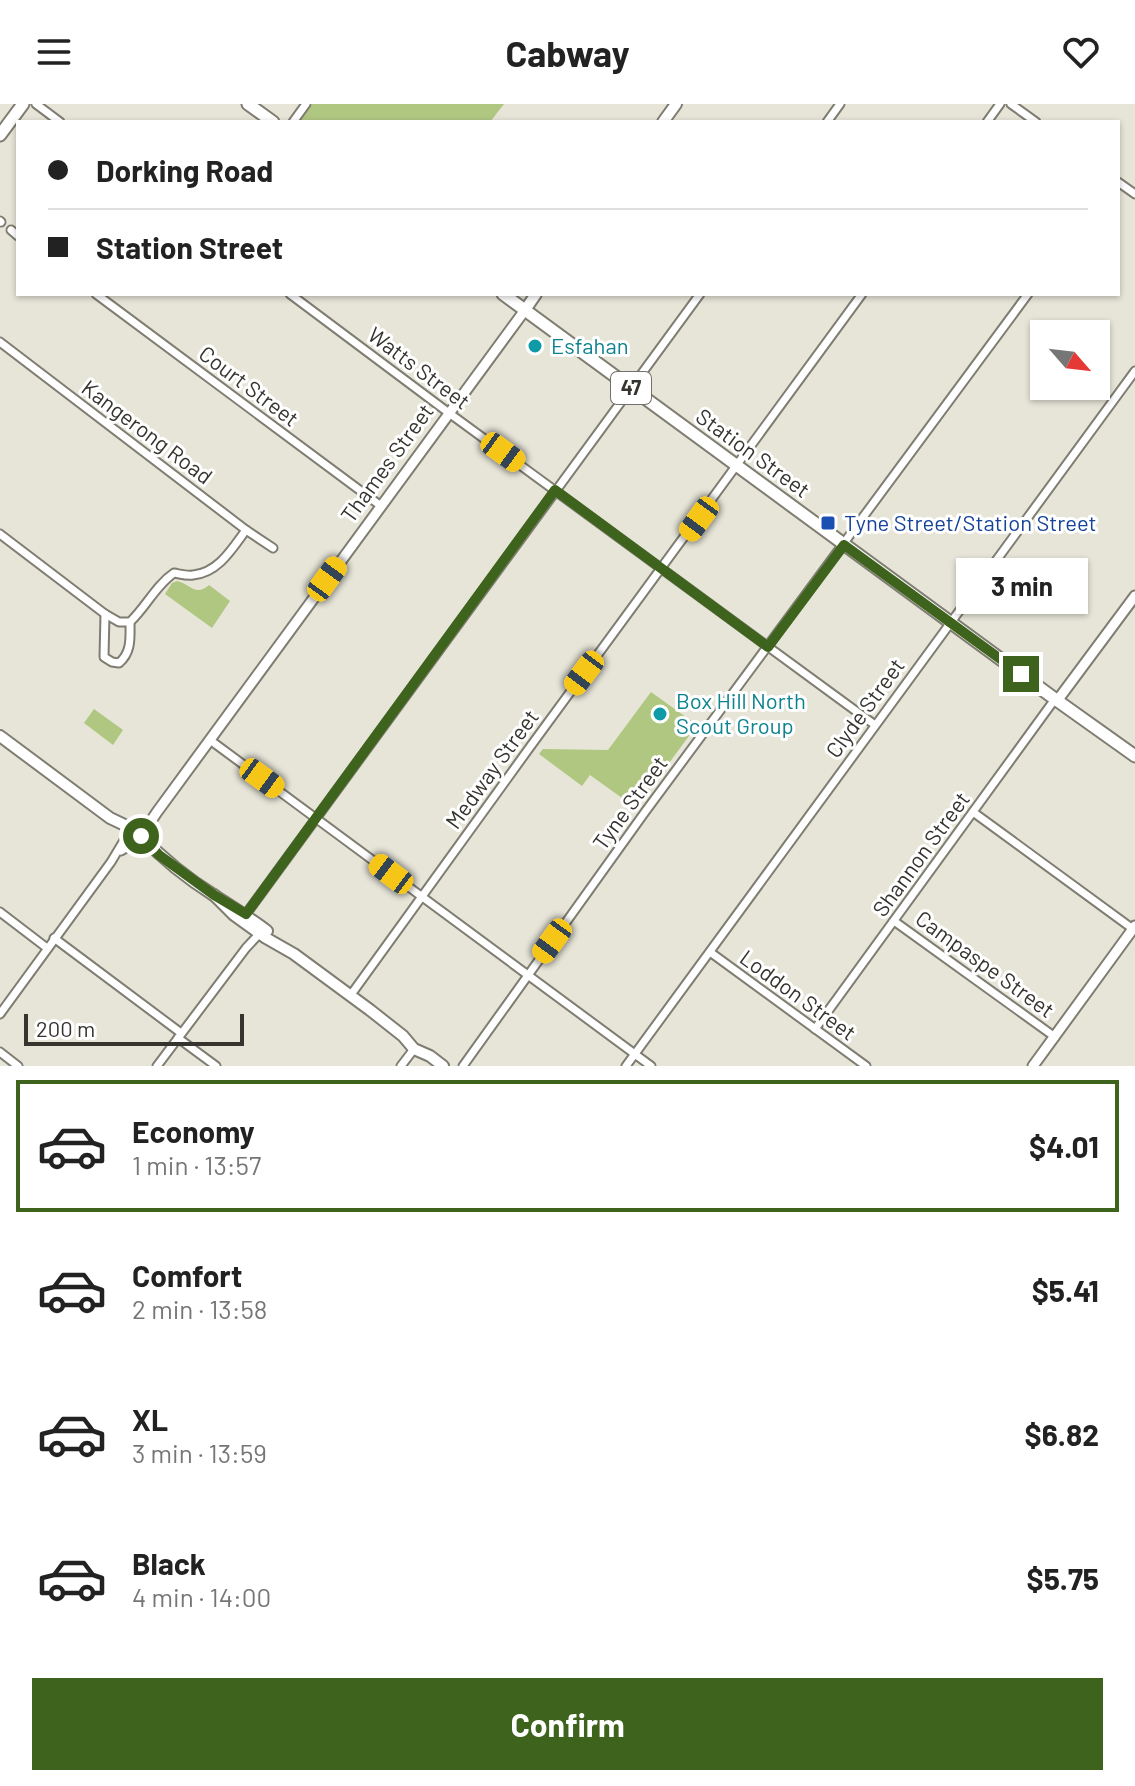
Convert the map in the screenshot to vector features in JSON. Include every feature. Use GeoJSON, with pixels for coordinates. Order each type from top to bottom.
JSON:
{"type":"FeatureCollection","features":[{"type":"Feature","properties":{"kind":"main road"},"geometry":{"type":"LineString","coordinates":[[0,135],[23,104]]}},
{"type":"Feature","properties":{"kind":"main road"},"geometry":{"type":"LineString","coordinates":[[248,104],[270,120]]}},
{"type":"Feature","properties":{"kind":"main road","name":"Station Street"},"geometry":{"type":"LineString","coordinates":[[506,296],[1135,756]]}},
{"type":"Feature","properties":{"kind":"main road","name":"Thames Street"},"geometry":{"type":"LineString","coordinates":[[525,310],[535,296]]}},
{"type":"Feature","properties":{"kind":"main road"},"geometry":{"type":"LineString","coordinates":[[0,736],[214,895],[246,914],[403,1036],[414,1049],[443,1066]]}},
{"type":"Feature","properties":{"kind":"main road"},"geometry":{"type":"LineString","coordinates":[[214,895],[257,932],[294,954]]}},
{"type":"Feature","properties":{"kind":"main road"},"geometry":{"type":"LineString","coordinates":[[370,1010],[403,1029],[419,1044],[453,1066]]}},
{"type":"Feature","properties":{"kind":"street"},"geometry":{"type":"LineString","coordinates":[[36,104],[57,120]]}},
{"type":"Feature","properties":{"kind":"street"},"geometry":{"type":"LineString","coordinates":[[1011,104],[1033,120]]}},
{"type":"Feature","properties":{"kind":"street","name":"Court Street"},"geometry":{"type":"LineString","coordinates":[[99,296],[381,506]]}},
{"type":"Feature","properties":{"kind":"street","name":"Watts Street"},"geometry":{"type":"LineString","coordinates":[[293,296],[875,725]]}},
{"type":"Feature","properties":{"kind":"street"},"geometry":{"type":"LineString","coordinates":[[246,914],[699,296]]}},
{"type":"Feature","properties":{"kind":"street","name":"Medway Street"},"geometry":{"type":"LineString","coordinates":[[350,996],[861,296]]}},
{"type":"Feature","properties":{"kind":"street","name":"Tyne Street"},"geometry":{"type":"LineString","coordinates":[[463,1066],[645,812],[1027,296]]}},
{"type":"Feature","properties":{"kind":"street","name":"Thames Street"},"geometry":{"type":"LineString","coordinates":[[134,836],[157,812],[525,310]]}},
{"type":"Feature","properties":{"kind":"street","name":"Kangerong Road"},"geometry":{"type":"LineString","coordinates":[[0,342],[273,548]]}},
{"type":"Feature","properties":{"kind":"street","name":"Clyde Street"},"geometry":{"type":"LineString","coordinates":[[626,1066],[1135,371]]}},
{"type":"Feature","properties":{"kind":"street"},"geometry":{"type":"LineString","coordinates":[[105,614],[104,657],[119,663],[126,657],[130,622],[166,578],[174,573],[195,575],[210,570],[224,559],[246,530]]}},
{"type":"Feature","properties":{"kind":"street"},"geometry":{"type":"LineString","coordinates":[[0,534],[105,614],[119,622],[130,622]]}},
{"type":"Feature","properties":{"kind":"street","name":"Shannon Street"},"geometry":{"type":"LineString","coordinates":[[815,1029],[1135,596]]}},
{"type":"Feature","properties":{"kind":"street"},"geometry":{"type":"LineString","coordinates":[[210,740],[651,1066]]}},
{"type":"Feature","properties":{"kind":"street"},"geometry":{"type":"LineString","coordinates":[[973,812],[1134,928],[1033,1066]]}},
{"type":"Feature","properties":{"kind":"street"},"geometry":{"type":"LineString","coordinates":[[0,1014],[111,862],[134,836]]}},
{"type":"Feature","properties":{"kind":"street"},"geometry":{"type":"LineString","coordinates":[[0,912],[47,948]]}},
{"type":"Feature","properties":{"kind":"street","name":"Campaspe Street"},"geometry":{"type":"LineString","coordinates":[[894,921],[1055,1037]]}},
{"type":"Feature","properties":{"kind":"street"},"geometry":{"type":"LineString","coordinates":[[157,1066],[257,932]]}},
{"type":"Feature","properties":{"kind":"street"},"geometry":{"type":"LineString","coordinates":[[54,938],[216,1066]]}},
{"type":"Feature","properties":{"kind":"street","name":"Loddon Street"},"geometry":{"type":"LineString","coordinates":[[710,952],[866,1066]]}},
{"type":"Feature","properties":{"kind":"street"},"geometry":{"type":"LineString","coordinates":[[401,1066],[414,1049]]}},
{"type":"Feature","properties":{"kind":"street"},"geometry":{"type":"LineString","coordinates":[[0,1052],[18,1066]]}},
{"type":"Feature","properties":{"kind":"green space"},"geometry":{"type":"Polygon","coordinates":[[[312,104],[504,104],[492,120],[300,120],[312,104]]]}},
{"type":"Feature","properties":{"kind":"green space"},"geometry":{"type":"Polygon","coordinates":[[[177,581],[197,590],[209,585],[230,601],[212,628],[165,594],[177,581]]]}},
{"type":"Feature","properties":{"kind":"green space"},"geometry":{"type":"Polygon","coordinates":[[[651,692],[697,725],[636,808],[590,775],[582,786],[539,754],[543,749],[608,750],[651,692]]]}},
{"type":"Feature","properties":{"kind":"green space"},"geometry":{"type":"Polygon","coordinates":[[[94,709],[123,730],[113,745],[84,723],[94,709]]]}},
{"type":"Feature","properties":{"kind":"place","name":"Esfahan"},"geometry":{"type":"Point","coordinates":[535,346]}},
{"type":"Feature","properties":{"kind":"place","name":"Tyne Street/Station Street"},"geometry":{"type":"Point","coordinates":[828,523]}},
{"type":"Feature","properties":{"kind":"place","name":"Box Hill North Scout Group"},"geometry":{"type":"Point","coordinates":[660,714]}},
{"type":"Feature","properties":{"kind":"route"},"geometry":{"type":"LineString","coordinates":[[141,836],[159,855],[246,914],[555,490],[768,647],[844,545],[1021,674]]}}]}
